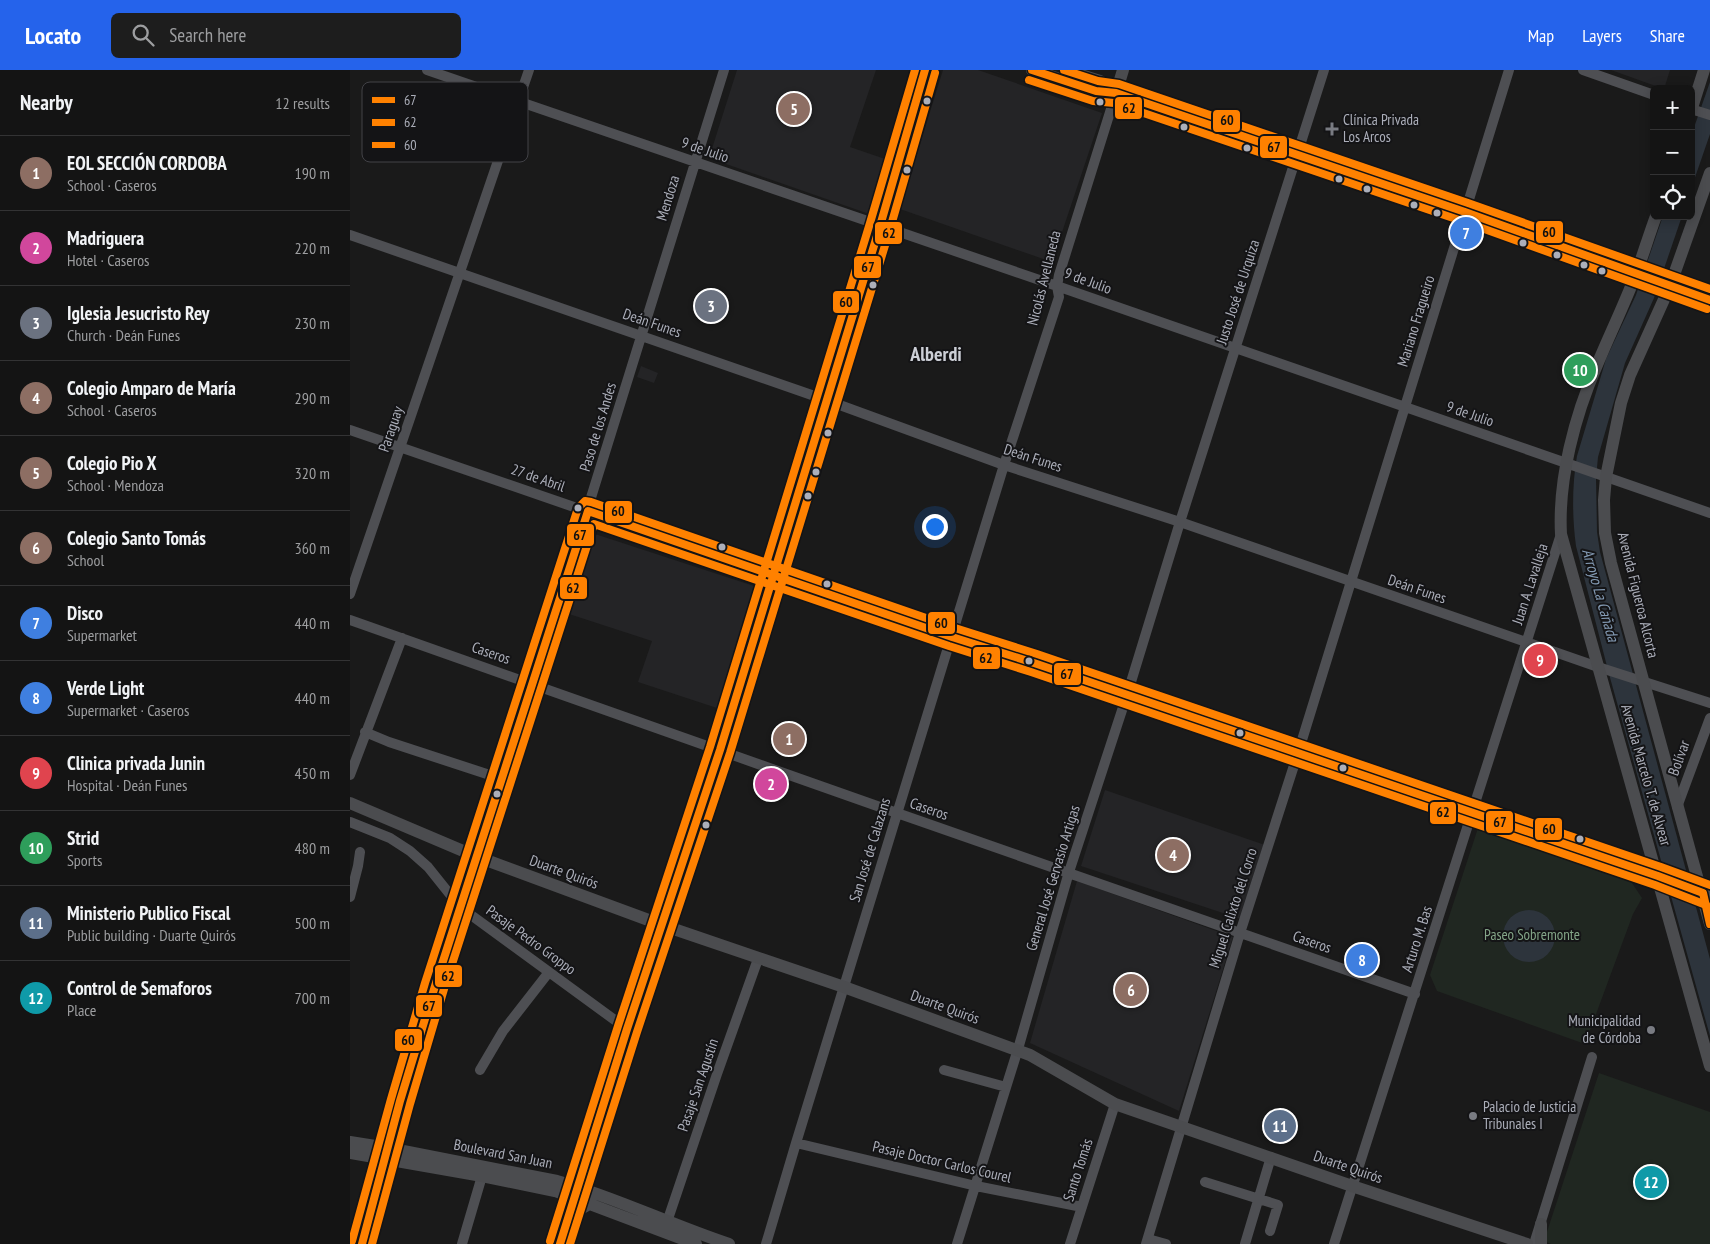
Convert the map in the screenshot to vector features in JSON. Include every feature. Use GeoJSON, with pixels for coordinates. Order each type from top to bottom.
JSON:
{"type":"FeatureCollection","features":[{"type":"Feature","properties":{"kind":"main road"},"geometry":{"type":"LineString","coordinates":[[1032,70],[1096,91],[1116,93],[1297,154],[1710,300]]}},
{"type":"Feature","properties":{"kind":"main road"},"geometry":{"type":"LineString","coordinates":[[1065,70],[1100,81],[1116,93]]}},
{"type":"Feature","properties":{"kind":"main road","name":"Nicolás Avellaneda"},"geometry":{"type":"LineString","coordinates":[[1116,93],[1123,70]]}},
{"type":"Feature","properties":{"kind":"main road"},"geometry":{"type":"LineString","coordinates":[[1695,97],[1704,70]]}},
{"type":"Feature","properties":{"kind":"main road","name":"Avenida Figueroa Alcorta"},"geometry":{"type":"LineString","coordinates":[[1643,682],[1611,564],[1605,533],[1606,477],[1624,389],[1670,286],[1710,173]]}},
{"type":"Feature","properties":{"kind":"main road"},"geometry":{"type":"LineString","coordinates":[[1598,667],[1561,534],[1560,520],[1566,463],[1590,380],[1636,274],[1655,220]]}},
{"type":"Feature","properties":{"kind":"main road","name":"Avenida Marcelo T. de Alvear"},"geometry":{"type":"LineString","coordinates":[[1598,667],[1710,1066]]}},
{"type":"Feature","properties":{"kind":"main road","name":"Avenida Marcelo T. de Alvear"},"geometry":{"type":"LineString","coordinates":[[1643,682],[1677,808],[1706,894],[1710,924]]}},
{"type":"Feature","properties":{"kind":"main road","name":"Duarte Quirós"},"geometry":{"type":"LineString","coordinates":[[350,803],[475,856],[662,925],[844,987],[956,1029],[1018,1049],[1114,1104],[1527,1244]]}},
{"type":"Feature","properties":{"kind":"main road","name":"Boulevard San Juan"},"geometry":{"type":"LineString","coordinates":[[350,1142],[482,1176],[555,1191],[575,1192],[729,1244]]}},
{"type":"Feature","properties":{"kind":"main road","name":"Boulevard San Juan"},"geometry":{"type":"LineString","coordinates":[[350,1152],[387,1153],[557,1181],[591,1203],[696,1244]]}},
{"type":"Feature","properties":{"kind":"main road"},"geometry":{"type":"LineString","coordinates":[[568,1216],[591,1203]]}},
{"type":"Feature","properties":{"kind":"main road"},"geometry":{"type":"LineString","coordinates":[[1541,1224],[1541,1244]]}},
{"type":"Feature","properties":{"kind":"street","name":"9 de Julio"},"geometry":{"type":"LineString","coordinates":[[426,70],[461,82]]}},
{"type":"Feature","properties":{"kind":"street","name":"Paraguay"},"geometry":{"type":"LineString","coordinates":[[525,82],[529,70]]}},
{"type":"Feature","properties":{"kind":"street","name":"Mendoza"},"geometry":{"type":"LineString","coordinates":[[642,336],[724,70]]}},
{"type":"Feature","properties":{"kind":"street"},"geometry":{"type":"LineString","coordinates":[[560,1244],[627,1029],[720,750],[880,226],[925,70]]}},
{"type":"Feature","properties":{"kind":"street","name":"Justo José de Urquiza"},"geometry":{"type":"LineString","coordinates":[[1180,522],[1324,70]]}},
{"type":"Feature","properties":{"kind":"street","name":"Mariano Fragueiro"},"geometry":{"type":"LineString","coordinates":[[1351,582],[1509,70]]}},
{"type":"Feature","properties":{"kind":"street"},"geometry":{"type":"LineString","coordinates":[[1583,70],[1650,94]]}},
{"type":"Feature","properties":{"kind":"street","name":"Nicolás Avellaneda"},"geometry":{"type":"LineString","coordinates":[[1004,465],[1059,297],[1057,286],[1059,275],[1116,93]]}},
{"type":"Feature","properties":{"kind":"street","name":"9 de Julio"},"geometry":{"type":"LineString","coordinates":[[528,105],[1057,286],[1710,513]]}},
{"type":"Feature","properties":{"kind":"street"},"geometry":{"type":"LineString","coordinates":[[1695,110],[1710,115]]}},
{"type":"Feature","properties":{"kind":"street","name":"Paraguay"},"geometry":{"type":"LineString","coordinates":[[350,594],[498,162]]}},
{"type":"Feature","properties":{"kind":"street","name":"Deán Funes"},"geometry":{"type":"LineString","coordinates":[[350,235],[826,400],[1004,465],[1180,522],[1598,667],[1710,703]]}},
{"type":"Feature","properties":{"kind":"street","name":"Paso de los Andes"},"geometry":{"type":"LineString","coordinates":[[362,1244],[413,1056],[475,856],[533,684],[642,336]]}},
{"type":"Feature","properties":{"kind":"street","name":"27 de Abril"},"geometry":{"type":"LineString","coordinates":[[350,430],[1706,894]]}},
{"type":"Feature","properties":{"kind":"street","name":"San José de Calazans"},"geometry":{"type":"LineString","coordinates":[[766,1244],[1004,465]]}},
{"type":"Feature","properties":{"kind":"street","name":"General José Gervasio Artigas"},"geometry":{"type":"LineString","coordinates":[[957,1244],[1018,1049],[1069,872],[1127,695],[1180,522]]}},
{"type":"Feature","properties":{"kind":"street","name":"Juan A. Lavalleja"},"geometry":{"type":"LineString","coordinates":[[1527,642],[1561,534]]}},
{"type":"Feature","properties":{"kind":"street","name":"Miguel Calixto del Corro"},"geometry":{"type":"LineString","coordinates":[[1147,1241],[1240,933],[1351,582]]}},
{"type":"Feature","properties":{"kind":"street","name":"Caseros"},"geometry":{"type":"LineString","coordinates":[[350,620],[897,814],[1069,872],[1415,994]]}},
{"type":"Feature","properties":{"kind":"street"},"geometry":{"type":"LineString","coordinates":[[350,775],[402,638]]}},
{"type":"Feature","properties":{"kind":"street","name":"Arturo M. Bas"},"geometry":{"type":"LineString","coordinates":[[1334,1244],[1527,642]]}},
{"type":"Feature","properties":{"kind":"street","name":"Bolívar"},"geometry":{"type":"LineString","coordinates":[[1677,808],[1710,718]]}},
{"type":"Feature","properties":{"kind":"street"},"geometry":{"type":"LineString","coordinates":[[366,732],[389,742],[502,779]]}},
{"type":"Feature","properties":{"kind":"street","name":"Pasaje Pedro Groppo"},"geometry":{"type":"LineString","coordinates":[[350,822],[390,838],[410,850],[428,867],[460,907],[627,1029]]}},
{"type":"Feature","properties":{"kind":"street"},"geometry":{"type":"LineString","coordinates":[[350,897],[360,852]]}},
{"type":"Feature","properties":{"kind":"street","name":"Pasaje San Agustín"},"geometry":{"type":"LineString","coordinates":[[668,1222],[717,1074],[758,959]]}},
{"type":"Feature","properties":{"kind":"street"},"geometry":{"type":"LineString","coordinates":[[480,1070],[503,1031],[549,972]]}},
{"type":"Feature","properties":{"kind":"street"},"geometry":{"type":"LineString","coordinates":[[1534,1244],[1592,1057]]}},
{"type":"Feature","properties":{"kind":"street"},"geometry":{"type":"LineString","coordinates":[[944,1070],[1006,1087]]}},
{"type":"Feature","properties":{"kind":"street","name":"Santo Tomás"},"geometry":{"type":"LineString","coordinates":[[1070,1244],[1114,1104]]}},
{"type":"Feature","properties":{"kind":"street","name":"Pasaje Doctor Carlos Courel"},"geometry":{"type":"LineString","coordinates":[[796,1143],[976,1186],[1082,1207]]}},
{"type":"Feature","properties":{"kind":"street"},"geometry":{"type":"LineString","coordinates":[[1245,1244],[1271,1157]]}},
{"type":"Feature","properties":{"kind":"street"},"geometry":{"type":"LineString","coordinates":[[462,1244],[482,1176]]}},
{"type":"Feature","properties":{"kind":"street"},"geometry":{"type":"LineString","coordinates":[[1205,1182],[1278,1205],[1270,1231]]}},
{"type":"Feature","properties":{"kind":"street"},"geometry":{"type":"LineString","coordinates":[[1147,1241],[1166,1244]]}},
{"type":"Feature","properties":{"kind":"shaded area"},"geometry":{"type":"Polygon","coordinates":[[[737,70],[876,70],[850,147],[891,161],[875,216],[709,158],[737,70]]]}},
{"type":"Feature","properties":{"kind":"shaded area"},"geometry":{"type":"Polygon","coordinates":[[[943,70],[978,70],[1102,113],[1052,262],[900,209],[943,70]]]}},
{"type":"Feature","properties":{"kind":"shaded area"},"geometry":{"type":"Polygon","coordinates":[[[1611,70],[1670,70],[1665,85],[1653,85],[1611,70]]]}},
{"type":"Feature","properties":{"kind":"shaded area"},"geometry":{"type":"Polygon","coordinates":[[[641,366],[658,373],[654,383],[637,377],[641,366]]]}},
{"type":"Feature","properties":{"kind":"shaded area"},"geometry":{"type":"Polygon","coordinates":[[[592,533],[760,588],[720,709],[638,682],[652,641],[566,613],[592,533]]]}},
{"type":"Feature","properties":{"kind":"shaded area"},"geometry":{"type":"Polygon","coordinates":[[[1105,790],[1265,845],[1241,919],[1081,866],[1105,790]]]}},
{"type":"Feature","properties":{"kind":"shaded area"},"geometry":{"type":"Polygon","coordinates":[[[1077,881],[1233,937],[1179,1111],[1030,1043],[1077,881]]]}},
{"type":"Feature","properties":{"kind":"green space","name":"Paseo Sobremonte"},"geometry":{"type":"Polygon","coordinates":[[[1478,828],[1630,880],[1642,898],[1633,914],[1585,1044],[1437,991],[1430,975],[1478,828]]]}},
{"type":"Feature","properties":{"kind":"green space"},"geometry":{"type":"Polygon","coordinates":[[[1599,1073],[1710,1112],[1710,1244],[1551,1244],[1544,1241],[1599,1073]]]}},
{"type":"Feature","properties":{"kind":"water"},"geometry":{"type":"Polygon","coordinates":[[[1710,82],[1710,134],[1695,177],[1695,130],[1695,125],[1710,82]]]}},
{"type":"Feature","properties":{"kind":"water","name":"Arroyo La Cañada"},"geometry":{"type":"Polygon","coordinates":[[[1662,220],[1681,220],[1654,298],[1625,363],[1598,457],[1596,478],[1597,532],[1600,552],[1710,959],[1710,1036],[1609,674],[1576,546],[1573,489],[1577,456],[1606,359],[1636,295],[1662,220]]]}},
{"type":"Feature","properties":{"kind":"water"},"geometry":{"type":"Polygon","coordinates":[[[1524,910],[1534,910],[1548,917],[1555,931],[1555,941],[1548,955],[1534,962],[1524,962],[1514,958],[1507,951],[1503,941],[1503,931],[1507,921],[1514,914],[1524,910]]]}},
{"type":"Feature","properties":{"kind":"transit line","name":"60"},"geometry":{"type":"LineString","coordinates":[[550,1241],[618,1026],[710,747],[915,70]]}},
{"type":"Feature","properties":{"kind":"transit line","name":"67"},"geometry":{"type":"LineString","coordinates":[[560,1244],[627,1029],[720,750],[880,226],[925,70]]}},
{"type":"Feature","properties":{"kind":"transit line","name":"67"},"geometry":{"type":"LineString","coordinates":[[1032,70],[1096,91],[1116,93],[1465,212],[1710,300]]}},
{"type":"Feature","properties":{"kind":"transit line","name":"60"},"geometry":{"type":"LineString","coordinates":[[1064,70],[1098,81],[1119,84],[1468,203],[1710,289]]}},
{"type":"Feature","properties":{"kind":"transit line","name":"62"},"geometry":{"type":"LineString","coordinates":[[570,1244],[637,1032],[730,753],[890,229],[935,73]]}},
{"type":"Feature","properties":{"kind":"transit line","name":"62"},"geometry":{"type":"LineString","coordinates":[[1029,80],[1093,101],[1114,103],[1462,221],[1707,309]]}},
{"type":"Feature","properties":{"kind":"transit line","name":"60"},"geometry":{"type":"LineString","coordinates":[[352,1241],[425,983],[578,508],[585,501],[1710,885]]}},
{"type":"Feature","properties":{"kind":"transit line","name":"67"},"geometry":{"type":"LineString","coordinates":[[362,1244],[400,1101],[435,986],[588,511],[952,637],[1034,663],[1658,876],[1703,893],[1710,924]]}},
{"type":"Feature","properties":{"kind":"transit line","name":"62"},"geometry":{"type":"LineString","coordinates":[[372,1244],[444,989],[594,524],[1655,885],[1706,905]]}},
{"type":"Feature","properties":{"kind":"place","name":"Colegio Pio X"},"geometry":{"type":"Point","coordinates":[794,109]}},
{"type":"Feature","properties":{"kind":"place","name":"Clínica Privada Los Arcos"},"geometry":{"type":"Point","coordinates":[1332,129]}},
{"type":"Feature","properties":{"kind":"place","name":"Disco"},"geometry":{"type":"Point","coordinates":[1466,233]}},
{"type":"Feature","properties":{"kind":"place","name":"Iglesia Jesucristo Rey"},"geometry":{"type":"Point","coordinates":[711,306]}},
{"type":"Feature","properties":{"kind":"place","name":"Strid"},"geometry":{"type":"Point","coordinates":[1580,370]}},
{"type":"Feature","properties":{"kind":"place","name":"Clinica privada Junin"},"geometry":{"type":"Point","coordinates":[1540,660]}},
{"type":"Feature","properties":{"kind":"place","name":"EOL SECCIÓN CORDOBA"},"geometry":{"type":"Point","coordinates":[789,739]}},
{"type":"Feature","properties":{"kind":"place","name":"Madriguera"},"geometry":{"type":"Point","coordinates":[771,784]}},
{"type":"Feature","properties":{"kind":"place","name":"Colegio Amparo de María"},"geometry":{"type":"Point","coordinates":[1173,855]}},
{"type":"Feature","properties":{"kind":"place","name":"Verde Light"},"geometry":{"type":"Point","coordinates":[1362,960]}},
{"type":"Feature","properties":{"kind":"place","name":"Colegio Santo Tomás"},"geometry":{"type":"Point","coordinates":[1131,990]}},
{"type":"Feature","properties":{"kind":"place","name":"Municipalidad de Córdoba"},"geometry":{"type":"Point","coordinates":[1651,1030]}},
{"type":"Feature","properties":{"kind":"place","name":"Palacio de Justicia Tribunales I"},"geometry":{"type":"Point","coordinates":[1473,1116]}},
{"type":"Feature","properties":{"kind":"place","name":"Ministerio Publico Fiscal"},"geometry":{"type":"Point","coordinates":[1280,1126]}},
{"type":"Feature","properties":{"kind":"place","name":"Control de Semaforos"},"geometry":{"type":"Point","coordinates":[1651,1182]}},
{"type":"Feature","properties":{"kind":"district","name":"Alberdi"},"geometry":{"type":"Point","coordinates":[936,354]}}]}
